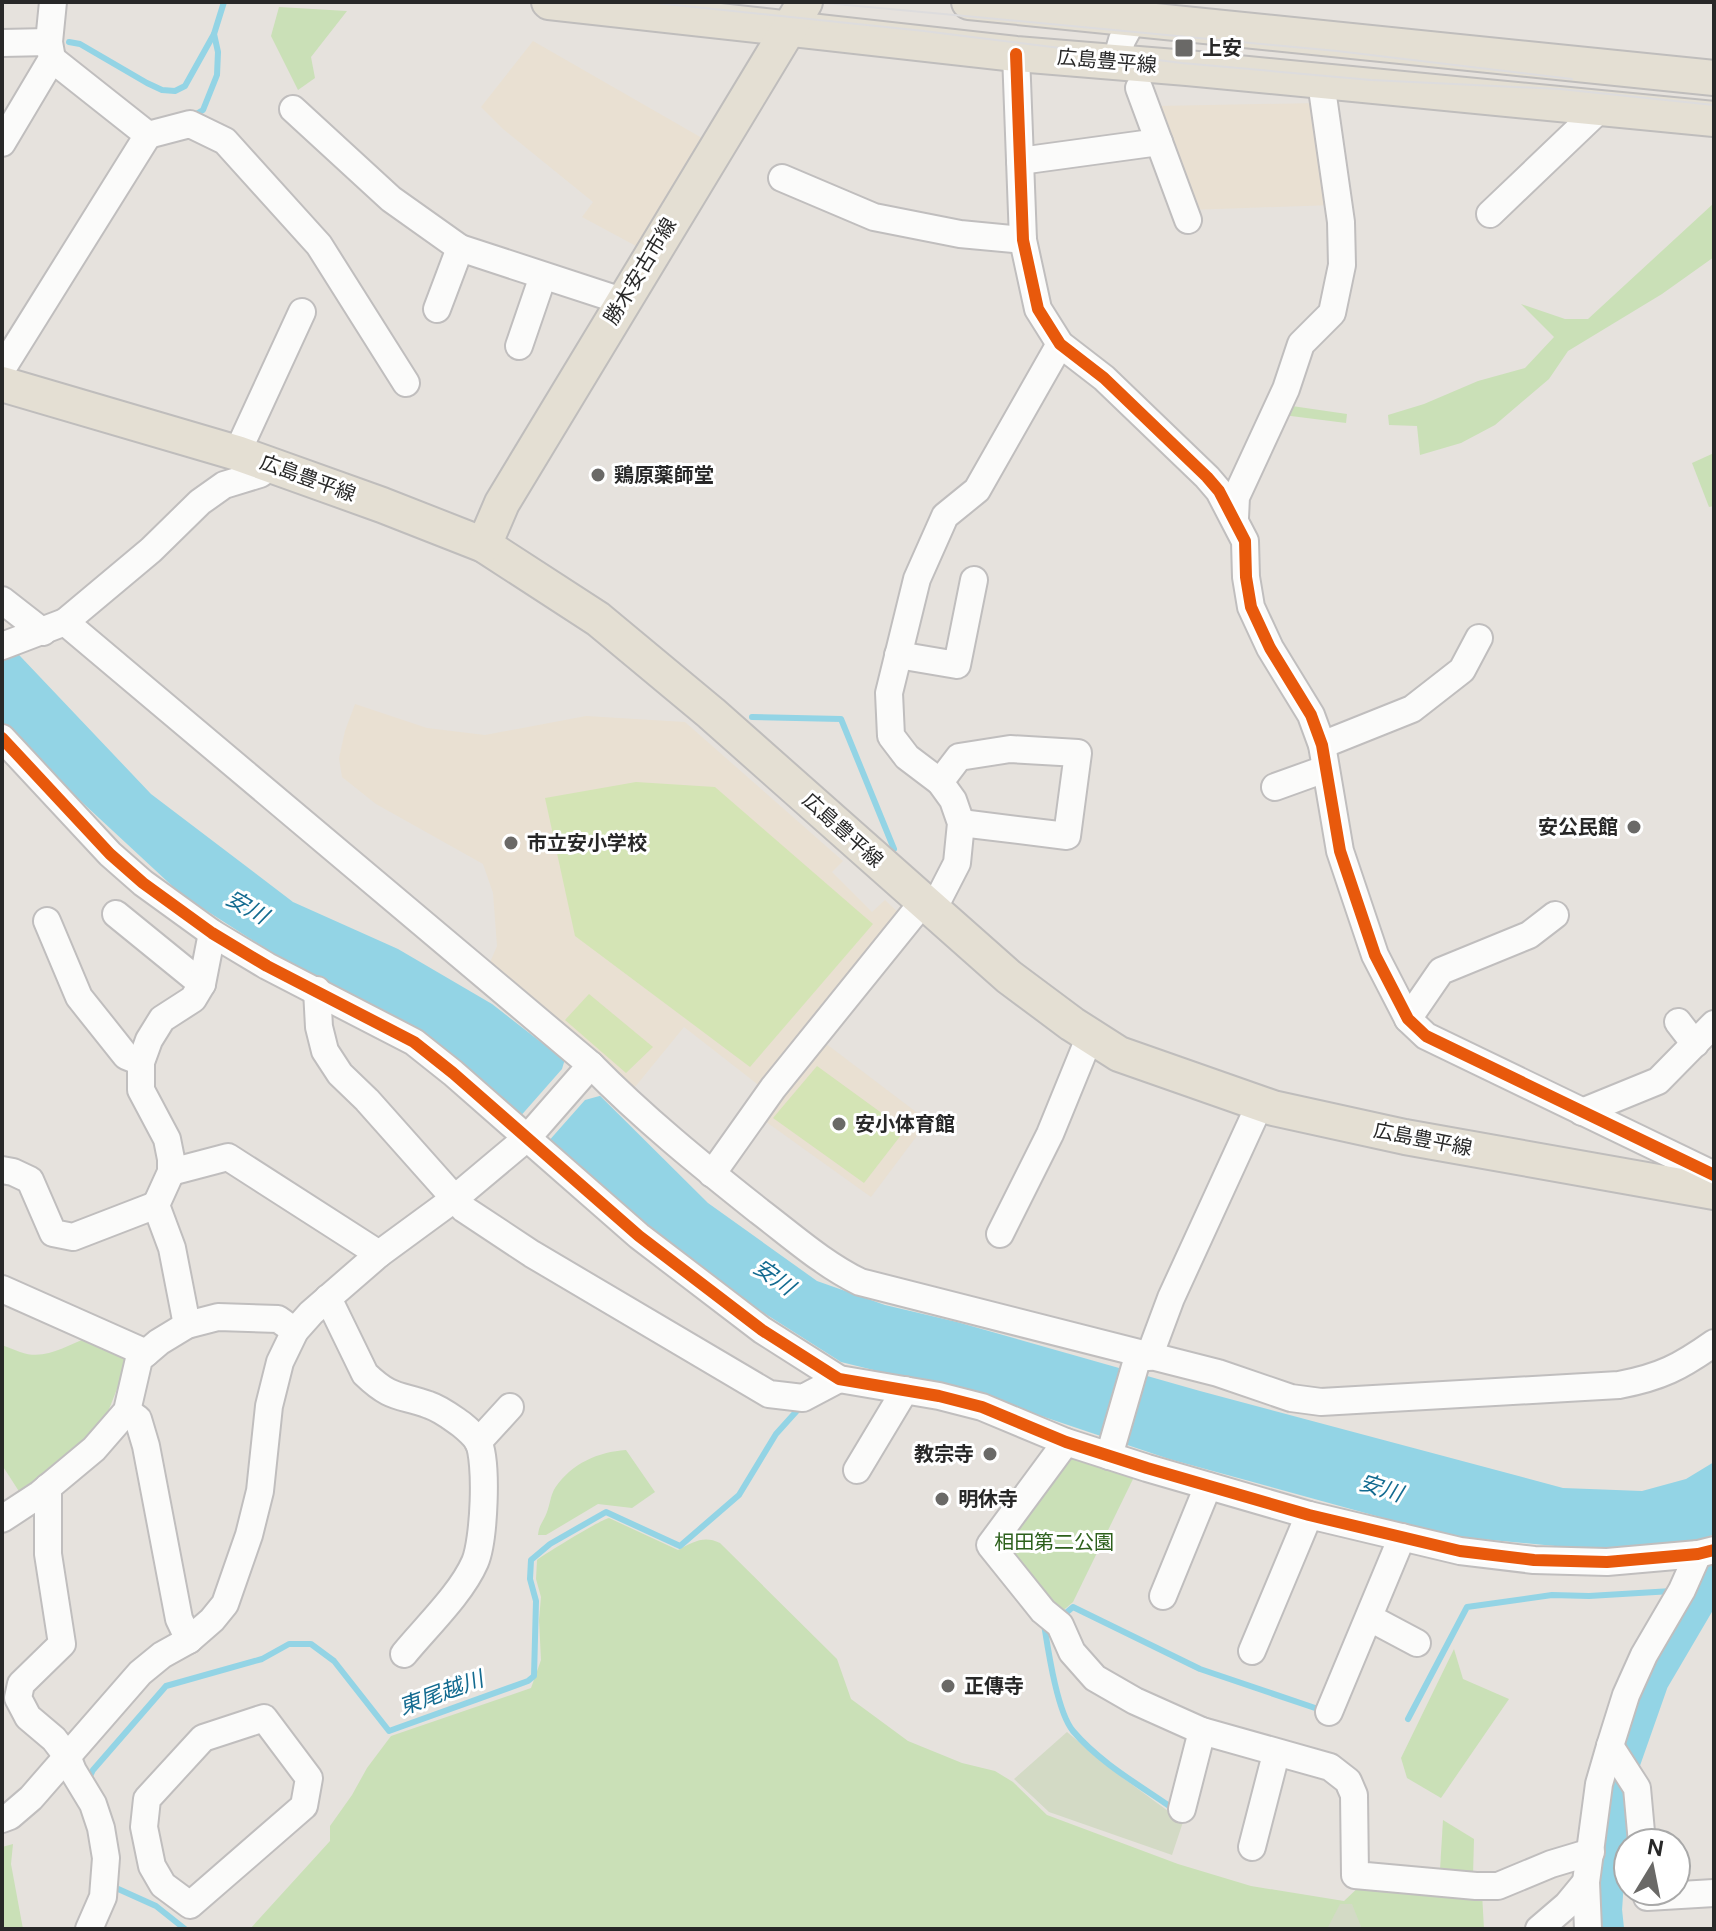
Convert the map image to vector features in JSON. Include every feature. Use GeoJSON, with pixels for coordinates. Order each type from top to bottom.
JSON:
{"type":"FeatureCollection","features":[{"type":"Feature","properties":{"kind":"main road","name":"広島豊平線"},"geometry":{"type":"LineString","coordinates":[[549,2],[797,15],[1016,54],[1714,119]]}},
{"type":"Feature","properties":{"kind":"main road"},"geometry":{"type":"LineString","coordinates":[[969,2],[1037,5],[1134,18],[1714,78]]}},
{"type":"Feature","properties":{"kind":"main road","name":"勝木安古市線"},"geometry":{"type":"LineString","coordinates":[[484,545],[502,503],[797,15]]}},
{"type":"Feature","properties":{"kind":"main road","name":"広島豊平線"},"geometry":{"type":"LineString","coordinates":[[2,384],[237,453],[484,545],[598,619],[732,731],[1009,977],[1090,1036],[1133,1059],[1273,1108],[1405,1137],[1714,1192]]}},
{"type":"Feature","properties":{"kind":"street"},"geometry":{"type":"LineString","coordinates":[[2,143],[50,51],[53,2]]}},
{"type":"Feature","properties":{"kind":"street"},"geometry":{"type":"LineString","coordinates":[[1116,61],[1122,40],[1134,18]]}},
{"type":"Feature","properties":{"kind":"street"},"geometry":{"type":"LineString","coordinates":[[2,43],[50,51],[148,135]]}},
{"type":"Feature","properties":{"kind":"street"},"geometry":{"type":"LineString","coordinates":[[1016,54],[1023,240],[1038,309],[1060,344],[1104,378],[1207,477],[1235,518],[1245,541],[1251,607],[1270,648],[1311,715],[1335,811],[1340,851],[1375,955],[1408,1019],[1426,1036],[1714,1175]]}},
{"type":"Feature","properties":{"kind":"street"},"geometry":{"type":"LineString","coordinates":[[1235,518],[1236,497],[1286,389],[1301,344],[1332,313],[1342,265],[1341,222],[1321,82]]}},
{"type":"Feature","properties":{"kind":"street"},"geometry":{"type":"LineString","coordinates":[[1139,88],[1188,220]]}},
{"type":"Feature","properties":{"kind":"street"},"geometry":{"type":"LineString","coordinates":[[1490,214],[1601,108]]}},
{"type":"Feature","properties":{"kind":"street"},"geometry":{"type":"LineString","coordinates":[[293,109],[391,199],[460,248],[622,301]]}},
{"type":"Feature","properties":{"kind":"street"},"geometry":{"type":"LineString","coordinates":[[2,369],[148,135],[190,124],[225,141],[319,245],[406,383]]}},
{"type":"Feature","properties":{"kind":"street"},"geometry":{"type":"LineString","coordinates":[[1020,161],[1159,142]]}},
{"type":"Feature","properties":{"kind":"street"},"geometry":{"type":"LineString","coordinates":[[782,178],[874,217],[960,234],[1023,240]]}},
{"type":"Feature","properties":{"kind":"street"},"geometry":{"type":"LineString","coordinates":[[437,309],[460,248]]}},
{"type":"Feature","properties":{"kind":"street"},"geometry":{"type":"LineString","coordinates":[[519,346],[543,276]]}},
{"type":"Feature","properties":{"kind":"street"},"geometry":{"type":"LineString","coordinates":[[237,453],[302,312]]}},
{"type":"Feature","properties":{"kind":"street"},"geometry":{"type":"LineString","coordinates":[[712,1174],[773,1088],[924,904],[938,900],[957,863],[961,823],[953,800],[940,782],[907,757],[891,736],[889,693],[917,579],[945,516],[977,490],[1060,344]]}},
{"type":"Feature","properties":{"kind":"street"},"geometry":{"type":"LineString","coordinates":[[33,634],[151,550],[200,502],[224,485],[260,474],[272,466]]}},
{"type":"Feature","properties":{"kind":"street"},"geometry":{"type":"LineString","coordinates":[[898,655],[957,665],[974,580]]}},
{"type":"Feature","properties":{"kind":"street"},"geometry":{"type":"LineString","coordinates":[[2,600],[33,634],[712,1174],[819,1258],[860,1282],[1090,1340],[1180,1374],[1218,1373],[1291,1398],[1321,1402],[1595,1388],[1652,1379],[1678,1368],[1714,1343]]}},
{"type":"Feature","properties":{"kind":"street"},"geometry":{"type":"LineString","coordinates":[[1275,787],[1412,709],[1462,670],[1479,638]]}},
{"type":"Feature","properties":{"kind":"street"},"geometry":{"type":"LineString","coordinates":[[2,738],[110,854],[143,883],[212,933],[267,966],[414,1042],[528,1137],[639,1236],[762,1330],[839,1379],[982,1407],[1066,1442],[1208,1486],[1309,1515],[1460,1551],[1534,1560],[1607,1562],[1706,1552]]}},
{"type":"Feature","properties":{"kind":"street"},"geometry":{"type":"LineString","coordinates":[[940,782],[959,757],[1010,749],[1078,753],[1067,836],[961,823]]}},
{"type":"Feature","properties":{"kind":"street"},"geometry":{"type":"LineString","coordinates":[[116,914],[202,984]]}},
{"type":"Feature","properties":{"kind":"street"},"geometry":{"type":"LineString","coordinates":[[1408,1019],[1441,971],[1529,935],[1555,915]]}},
{"type":"Feature","properties":{"kind":"street"},"geometry":{"type":"LineString","coordinates":[[47,921],[79,997],[126,1056],[141,1062]]}},
{"type":"Feature","properties":{"kind":"street"},"geometry":{"type":"LineString","coordinates":[[2,1170],[30,1180],[53,1233],[73,1237],[156,1205],[171,1172],[167,1139],[141,1090],[141,1062],[149,1040],[162,1019],[193,999],[202,984],[212,933]]}},
{"type":"Feature","properties":{"kind":"street"},"geometry":{"type":"LineString","coordinates":[[317,990],[319,1027],[325,1051],[340,1074],[464,1209],[498,1234],[769,1394],[803,1398],[839,1379]]}},
{"type":"Feature","properties":{"kind":"street"},"geometry":{"type":"LineString","coordinates":[[1678,1022],[1695,1044]]}},
{"type":"Feature","properties":{"kind":"street"},"geometry":{"type":"LineString","coordinates":[[1582,1112],[1658,1081],[1714,1024]]}},
{"type":"Feature","properties":{"kind":"street"},"geometry":{"type":"LineString","coordinates":[[1000,1234],[1050,1134],[1090,1036]]}},
{"type":"Feature","properties":{"kind":"street"},"geometry":{"type":"LineString","coordinates":[[2,1819],[31,1798],[140,1673],[162,1655],[189,1640],[225,1604],[249,1535],[260,1491],[269,1406],[280,1362],[295,1331],[379,1254],[454,1199],[528,1137],[585,1071]]}},
{"type":"Feature","properties":{"kind":"street"},"geometry":{"type":"LineString","coordinates":[[1109,1456],[1143,1360],[1254,1117]]}},
{"type":"Feature","properties":{"kind":"street"},"geometry":{"type":"LineString","coordinates":[[171,1172],[228,1157],[379,1254]]}},
{"type":"Feature","properties":{"kind":"street"},"geometry":{"type":"LineString","coordinates":[[156,1205],[172,1248],[187,1325]]}},
{"type":"Feature","properties":{"kind":"street"},"geometry":{"type":"LineString","coordinates":[[2,1289],[146,1353]]}},
{"type":"Feature","properties":{"kind":"street"},"geometry":{"type":"LineString","coordinates":[[328,1298],[365,1374],[374,1383],[399,1398],[430,1405],[448,1415],[465,1427],[478,1442],[483,1468],[477,1560],[465,1580],[404,1654]]}},
{"type":"Feature","properties":{"kind":"street"},"geometry":{"type":"LineString","coordinates":[[2,1519],[94,1449],[127,1411],[139,1359],[159,1342],[187,1325],[218,1317],[278,1319],[295,1331]]}},
{"type":"Feature","properties":{"kind":"street"},"geometry":{"type":"LineString","coordinates":[[857,1470],[905,1390]]}},
{"type":"Feature","properties":{"kind":"street"},"geometry":{"type":"LineString","coordinates":[[478,1442],[510,1407]]}},
{"type":"Feature","properties":{"kind":"street"},"geometry":{"type":"LineString","coordinates":[[127,1411],[138,1419],[146,1446],[179,1619],[189,1640]]}},
{"type":"Feature","properties":{"kind":"street"},"geometry":{"type":"LineString","coordinates":[[1066,1442],[990,1545],[1043,1611],[1060,1625],[1072,1652],[1095,1678],[1135,1701],[1202,1731],[1330,1767],[1348,1781],[1354,1795],[1355,1875],[1498,1886],[1551,1864],[1591,1852]]}},
{"type":"Feature","properties":{"kind":"street"},"geometry":{"type":"LineString","coordinates":[[1163,1596],[1208,1486]]}},
{"type":"Feature","properties":{"kind":"street"},"geometry":{"type":"LineString","coordinates":[[48,1487],[48,1554],[62,1644],[21,1684],[18,1698],[28,1717],[54,1739],[67,1756],[93,1804],[101,1828],[106,1858],[103,1897],[89,1929]]}},
{"type":"Feature","properties":{"kind":"street"},"geometry":{"type":"LineString","coordinates":[[1252,1651],[1309,1515]]}},
{"type":"Feature","properties":{"kind":"street"},"geometry":{"type":"LineString","coordinates":[[1329,1712],[1402,1537]]}},
{"type":"Feature","properties":{"kind":"street"},"geometry":{"type":"LineString","coordinates":[[1588,1929],[1586,1882],[1599,1784],[1618,1757],[1626,1695],[1644,1655],[1706,1552]]}},
{"type":"Feature","properties":{"kind":"street"},"geometry":{"type":"LineString","coordinates":[[1370,1618],[1417,1643]]}},
{"type":"Feature","properties":{"kind":"street"},"geometry":{"type":"LineString","coordinates":[[264,1718],[309,1778],[304,1806],[190,1905],[163,1885],[152,1866],[144,1827],[147,1799],[203,1738],[264,1718]]}},
{"type":"Feature","properties":{"kind":"street"},"geometry":{"type":"LineString","coordinates":[[1182,1809],[1202,1731]]}},
{"type":"Feature","properties":{"kind":"street"},"geometry":{"type":"LineString","coordinates":[[1252,1847],[1276,1754]]}},
{"type":"Feature","properties":{"kind":"street"},"geometry":{"type":"LineString","coordinates":[[1618,1757],[1637,1788],[1641,1827]]}},
{"type":"Feature","properties":{"kind":"street"},"geometry":{"type":"LineString","coordinates":[[101,1828],[144,1827]]}},
{"type":"Feature","properties":{"kind":"street"},"geometry":{"type":"LineString","coordinates":[[1539,1929],[1567,1905],[1586,1882]]}},
{"type":"Feature","properties":{"kind":"street"},"geometry":{"type":"LineString","coordinates":[[1692,1894],[1714,1893]]}},
{"type":"Feature","properties":{"kind":"shaded area"},"geometry":{"type":"Polygon","coordinates":[[[533,41],[702,138],[636,246],[582,217],[593,202],[503,129],[481,107],[533,41]]]}},
{"type":"Feature","properties":{"kind":"shaded area"},"geometry":{"type":"Polygon","coordinates":[[[1318,103],[1333,205],[1189,210],[1157,106],[1318,103]]]}},
{"type":"Feature","properties":{"kind":"shaded area"},"geometry":{"type":"Polygon","coordinates":[[[355,704],[427,728],[485,735],[586,716],[685,722],[843,861],[832,872],[872,912],[885,900],[902,916],[761,1087],[684,1027],[635,1087],[488,967],[497,946],[493,893],[483,864],[376,804],[342,777],[339,758],[355,704]]]}},
{"type":"Feature","properties":{"kind":"shaded area"},"geometry":{"type":"Polygon","coordinates":[[[825,1043],[928,1121],[871,1197],[765,1121],[825,1043]]]}},
{"type":"Feature","properties":{"kind":"green space"},"geometry":{"type":"Polygon","coordinates":[[[279,7],[347,11],[311,57],[315,78],[298,90],[271,36],[279,7]]]}},
{"type":"Feature","properties":{"kind":"green space"},"geometry":{"type":"Polygon","coordinates":[[[1714,203],[1714,257],[1662,294],[1568,351],[1549,379],[1495,425],[1461,443],[1420,455],[1417,426],[1389,425],[1388,415],[1424,404],[1478,381],[1525,368],[1554,337],[1521,304],[1565,319],[1588,319],[1714,203]]]}},
{"type":"Feature","properties":{"kind":"green space"},"geometry":{"type":"Polygon","coordinates":[[[1285,405],[1347,414],[1346,423],[1283,415],[1285,405]]]}},
{"type":"Feature","properties":{"kind":"green space"},"geometry":{"type":"Polygon","coordinates":[[[1714,453],[1714,506],[1709,507],[1692,463],[1714,453]]]}},
{"type":"Feature","properties":{"kind":"green space"},"geometry":{"type":"Polygon","coordinates":[[[636,782],[715,787],[873,924],[750,1067],[575,936],[545,798],[636,782]]]}},
{"type":"Feature","properties":{"kind":"green space"},"geometry":{"type":"Polygon","coordinates":[[[589,994],[653,1047],[626,1073],[565,1020],[589,994]]]}},
{"type":"Feature","properties":{"kind":"green space","name":"安小体育館"},"geometry":{"type":"Polygon","coordinates":[[[817,1066],[905,1130],[864,1183],[773,1118],[817,1066]]]}},
{"type":"Feature","properties":{"kind":"green space"},"geometry":{"type":"Polygon","coordinates":[[[87,1338],[124,1353],[128,1361],[104,1422],[91,1440],[22,1496],[2,1465],[2,1345],[38,1355],[87,1338]]]}},
{"type":"Feature","properties":{"kind":"green space"},"geometry":{"type":"Polygon","coordinates":[[[626,1450],[655,1492],[632,1508],[598,1504],[546,1535],[538,1535],[554,1490],[569,1472],[596,1456],[626,1450]]]}},
{"type":"Feature","properties":{"kind":"green space","name":"相田第二公園"},"geometry":{"type":"Polygon","coordinates":[[[1068,1453],[1134,1477],[1073,1602],[1059,1614],[997,1545],[1068,1453]]]}},
{"type":"Feature","properties":{"kind":"green space"},"geometry":{"type":"Polygon","coordinates":[[[609,1518],[678,1550],[704,1540],[720,1543],[837,1659],[851,1699],[908,1741],[962,1763],[995,1771],[1013,1782],[1047,1815],[1178,1864],[1251,1886],[1344,1901],[1363,1883],[1482,1893],[1484,1929],[250,1929],[330,1841],[330,1826],[391,1736],[531,1688],[541,1660],[541,1597],[536,1579],[537,1560],[609,1518]]]}},
{"type":"Feature","properties":{"kind":"green space"},"geometry":{"type":"Polygon","coordinates":[[[1454,1649],[1463,1679],[1509,1699],[1441,1798],[1407,1778],[1401,1758],[1454,1649]]]}},
{"type":"Feature","properties":{"kind":"green space"},"geometry":{"type":"Polygon","coordinates":[[[1067,1732],[1183,1822],[1172,1855],[1049,1812],[1014,1779],[1067,1732]]]}},
{"type":"Feature","properties":{"kind":"green space"},"geometry":{"type":"Polygon","coordinates":[[[1443,1820],[1474,1839],[1473,1876],[1440,1870],[1443,1820]]]}},
{"type":"Feature","properties":{"kind":"green space"},"geometry":{"type":"Polygon","coordinates":[[[13,1844],[11,1864],[23,1929],[2,1929],[2,1847],[13,1844]]]}},
{"type":"Feature","properties":{"kind":"green space"},"geometry":{"type":"Polygon","coordinates":[[[1340,1904],[1352,1904],[1362,1929],[1327,1929],[1340,1904]]]}},
{"type":"Feature","properties":{"kind":"water","name":"安川"},"geometry":{"type":"Polygon","coordinates":[[[2,637],[151,794],[293,902],[398,949],[492,1004],[564,1060],[708,1203],[817,1281],[885,1305],[1563,1488],[1642,1491],[1686,1479],[1714,1462],[1714,1534],[1670,1544],[1607,1551],[1449,1536],[1169,1459],[991,1399],[841,1362],[689,1261],[589,1179],[484,1082],[432,1041],[271,952],[182,895],[2,728],[2,637]]]}},
{"type":"Feature","properties":{"kind":"pier"},"geometry":{"type":"Polygon","coordinates":[[[565,1059],[603,1095],[585,1100],[547,1143],[518,1119],[562,1069],[565,1059]]]}},
{"type":"Feature","properties":{"kind":"waterway"},"geometry":{"type":"LineString","coordinates":[[193,116],[203,110],[217,75],[218,52],[214,34],[224,2]]}},
{"type":"Feature","properties":{"kind":"waterway"},"geometry":{"type":"LineString","coordinates":[[69,42],[80,44],[162,90],[175,91],[185,86],[214,34]]}},
{"type":"Feature","properties":{"kind":"waterway"},"geometry":{"type":"LineString","coordinates":[[752,717],[841,719],[894,849]]}},
{"type":"Feature","properties":{"kind":"waterway","name":"東尾越川"},"geometry":{"type":"LineString","coordinates":[[88,1780],[93,1770],[166,1686],[262,1659],[289,1644],[311,1644],[334,1661],[389,1731],[528,1681],[534,1676],[536,1601],[530,1579],[531,1560],[550,1544],[606,1512],[680,1546],[739,1495],[776,1434],[803,1404]]}},
{"type":"Feature","properties":{"kind":"waterway"},"geometry":{"type":"LineString","coordinates":[[1605,1929],[1603,1910],[1611,1791],[1650,1680],[1714,1571]]}},
{"type":"Feature","properties":{"kind":"waterway"},"geometry":{"type":"LineString","coordinates":[[1408,1719],[1467,1607],[1552,1595],[1672,1591]]}},
{"type":"Feature","properties":{"kind":"waterway"},"geometry":{"type":"LineString","coordinates":[[1060,1618],[1073,1607],[1200,1669],[1324,1711]]}},
{"type":"Feature","properties":{"kind":"waterway"},"geometry":{"type":"LineString","coordinates":[[1044,1624],[1062,1710],[1073,1731],[1108,1764],[1175,1810]]}},
{"type":"Feature","properties":{"kind":"waterway","name":"東尾越川"},"geometry":{"type":"LineString","coordinates":[[111,1883],[156,1906],[185,1929]]}},
{"type":"Feature","properties":{"kind":"tram line"},"geometry":{"type":"LineString","coordinates":[[647,2],[924,31],[1182,63],[1371,80],[1560,89],[1714,105]]}},
{"type":"Feature","properties":{"kind":"tram line"},"geometry":{"type":"LineString","coordinates":[[815,2],[1337,51],[1572,79]]}},
{"type":"Feature","properties":{"kind":"cycle path"},"geometry":{"type":"LineString","coordinates":[[1016,54],[1023,240],[1038,309],[1060,344],[1104,378],[1219,491],[1245,541],[1251,607],[1270,648],[1311,715],[1322,745],[1340,851],[1375,955],[1408,1019],[1426,1036],[1714,1175]]}},
{"type":"Feature","properties":{"kind":"cycle path"},"geometry":{"type":"LineString","coordinates":[[2,738],[110,854],[143,883],[212,933],[267,966],[414,1042],[639,1236],[762,1330],[839,1379],[939,1396],[982,1407],[1066,1442],[1147,1468],[1309,1515],[1460,1551],[1534,1560],[1607,1562],[1714,1550]]}},
{"type":"Feature","properties":{"kind":"place","name":"上安"},"geometry":{"type":"Point","coordinates":[1184,48]}},
{"type":"Feature","properties":{"kind":"place","name":"鶏原薬師堂"},"geometry":{"type":"Point","coordinates":[598,475]}},
{"type":"Feature","properties":{"kind":"place","name":"安公民館"},"geometry":{"type":"Point","coordinates":[1634,827]}},
{"type":"Feature","properties":{"kind":"place","name":"市立安小学校"},"geometry":{"type":"Point","coordinates":[511,843]}},
{"type":"Feature","properties":{"kind":"place","name":"安小体育館"},"geometry":{"type":"Point","coordinates":[839,1124]}},
{"type":"Feature","properties":{"kind":"place","name":"教宗寺"},"geometry":{"type":"Point","coordinates":[990,1454]}},
{"type":"Feature","properties":{"kind":"place","name":"明休寺"},"geometry":{"type":"Point","coordinates":[942,1499]}},
{"type":"Feature","properties":{"kind":"place","name":"正傳寺"},"geometry":{"type":"Point","coordinates":[948,1686]}}]}
